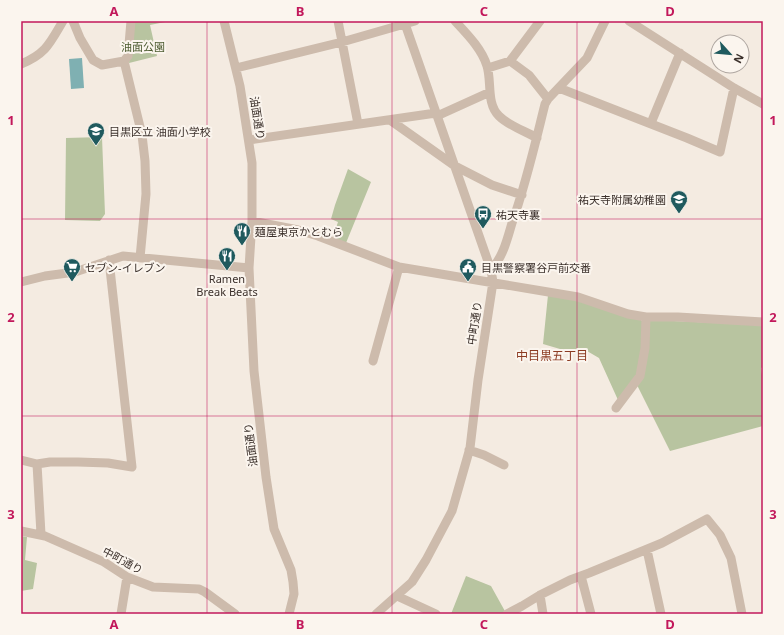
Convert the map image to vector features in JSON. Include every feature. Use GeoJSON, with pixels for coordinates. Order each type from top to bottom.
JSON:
{"type":"FeatureCollection","features":[{"type":"Feature","properties":{"kind":"street"},"geometry":{"type":"LineString","coordinates":[[21,64],[32,60],[44,51],[63,21]]}},
{"type":"Feature","properties":{"kind":"street"},"geometry":{"type":"LineString","coordinates":[[73,21],[80,38],[93,60],[102,65],[124,61],[128,56],[131,21]]}},
{"type":"Feature","properties":{"kind":"street","name":"油面通り"},"geometry":{"type":"LineString","coordinates":[[224,21],[244,102],[252,163],[252,220],[249,268],[252,352],[266,477],[274,529],[291,570],[293,582],[294,594],[289,614]]}},
{"type":"Feature","properties":{"kind":"street"},"geometry":{"type":"LineString","coordinates":[[338,21],[358,124]]}},
{"type":"Feature","properties":{"kind":"street"},"geometry":{"type":"LineString","coordinates":[[236,68],[342,42],[415,21]]}},
{"type":"Feature","properties":{"kind":"street"},"geometry":{"type":"LineString","coordinates":[[455,21],[484,58],[488,68],[490,92],[494,108],[499,116],[537,138]]}},
{"type":"Feature","properties":{"kind":"street"},"geometry":{"type":"LineString","coordinates":[[488,68],[510,61],[540,21]]}},
{"type":"Feature","properties":{"kind":"street"},"geometry":{"type":"LineString","coordinates":[[491,270],[500,259],[522,195],[545,104],[587,58],[605,21]]}},
{"type":"Feature","properties":{"kind":"street"},"geometry":{"type":"LineString","coordinates":[[629,21],[734,88],[763,104]]}},
{"type":"Feature","properties":{"kind":"street","name":"中町通り"},"geometry":{"type":"LineString","coordinates":[[376,614],[412,582],[426,560],[452,511],[469,450],[493,282],[491,270],[404,23]]}},
{"type":"Feature","properties":{"kind":"street"},"geometry":{"type":"LineString","coordinates":[[651,124],[680,53]]}},
{"type":"Feature","properties":{"kind":"street"},"geometry":{"type":"LineString","coordinates":[[124,61],[142,135],[145,161],[146,194],[140,258]]}},
{"type":"Feature","properties":{"kind":"street"},"geometry":{"type":"LineString","coordinates":[[510,61],[530,75],[548,99]]}},
{"type":"Feature","properties":{"kind":"street"},"geometry":{"type":"LineString","coordinates":[[559,88],[720,152],[734,88]]}},
{"type":"Feature","properties":{"kind":"street"},"geometry":{"type":"LineString","coordinates":[[249,140],[358,124],[437,115],[490,92]]}},
{"type":"Feature","properties":{"kind":"street"},"geometry":{"type":"LineString","coordinates":[[390,120],[455,166],[492,185],[522,195]]}},
{"type":"Feature","properties":{"kind":"street"},"geometry":{"type":"LineString","coordinates":[[252,220],[318,236],[399,267],[578,297],[628,314],[646,317],[678,317],[763,322]]}},
{"type":"Feature","properties":{"kind":"street"},"geometry":{"type":"LineString","coordinates":[[21,282],[45,276],[75,272],[123,256],[249,268]]}},
{"type":"Feature","properties":{"kind":"street"},"geometry":{"type":"LineString","coordinates":[[21,460],[37,464],[50,462],[78,462],[108,463],[132,467],[109,260]]}},
{"type":"Feature","properties":{"kind":"street"},"geometry":{"type":"LineString","coordinates":[[373,361],[399,267]]}},
{"type":"Feature","properties":{"kind":"street"},"geometry":{"type":"LineString","coordinates":[[616,408],[640,376],[645,348],[646,317]]}},
{"type":"Feature","properties":{"kind":"street"},"geometry":{"type":"LineString","coordinates":[[469,450],[484,455],[504,465]]}},
{"type":"Feature","properties":{"kind":"street"},"geometry":{"type":"LineString","coordinates":[[37,464],[41,534]]}},
{"type":"Feature","properties":{"kind":"street"},"geometry":{"type":"LineString","coordinates":[[507,614],[570,580],[647,550],[707,518],[720,535],[731,558],[742,614]]}},
{"type":"Feature","properties":{"kind":"street","name":"中町通り"},"geometry":{"type":"LineString","coordinates":[[21,531],[41,534],[104,562],[126,577],[153,587],[199,589],[235,614]]}},
{"type":"Feature","properties":{"kind":"street"},"geometry":{"type":"LineString","coordinates":[[647,550],[661,614]]}},
{"type":"Feature","properties":{"kind":"street"},"geometry":{"type":"LineString","coordinates":[[580,576],[591,614]]}},
{"type":"Feature","properties":{"kind":"street"},"geometry":{"type":"LineString","coordinates":[[121,614],[126,577]]}},
{"type":"Feature","properties":{"kind":"street"},"geometry":{"type":"LineString","coordinates":[[540,595],[544,614]]}},
{"type":"Feature","properties":{"kind":"street"},"geometry":{"type":"LineString","coordinates":[[397,596],[436,614]]}},
{"type":"Feature","properties":{"kind":"green space","name":"油面公園"},"geometry":{"type":"Polygon","coordinates":[[[133,21],[170,21],[150,25],[157,56],[129,63],[133,21]]]}},
{"type":"Feature","properties":{"kind":"green space"},"geometry":{"type":"Polygon","coordinates":[[[102,137],[105,214],[100,221],[65,220],[66,138],[102,137]]]}},
{"type":"Feature","properties":{"kind":"green space"},"geometry":{"type":"Polygon","coordinates":[[[348,169],[371,182],[346,243],[333,237],[338,222],[331,219],[348,169]]]}},
{"type":"Feature","properties":{"kind":"green space"},"geometry":{"type":"Polygon","coordinates":[[[548,295],[584,301],[640,319],[643,322],[643,349],[638,375],[618,400],[599,358],[587,351],[560,349],[543,344],[548,295]]]}},
{"type":"Feature","properties":{"kind":"green space"},"geometry":{"type":"Polygon","coordinates":[[[651,320],[763,325],[763,367],[761,368],[763,382],[763,426],[670,451],[637,385],[649,322],[651,320]]]}},
{"type":"Feature","properties":{"kind":"green space"},"geometry":{"type":"Polygon","coordinates":[[[21,536],[27,537],[25,560],[37,563],[33,589],[21,591],[21,536]]]}},
{"type":"Feature","properties":{"kind":"green space"},"geometry":{"type":"Polygon","coordinates":[[[466,576],[491,586],[506,613],[451,614],[466,576]]]}},
{"type":"Feature","properties":{"kind":"water"},"geometry":{"type":"Polygon","coordinates":[[[82,58],[84,88],[71,89],[69,59],[82,58]]]}},
{"type":"Feature","properties":{"kind":"place","name":"目黒区立 油面小学校"},"geometry":{"type":"Point","coordinates":[96,146]}},
{"type":"Feature","properties":{"kind":"place","name":"祐天寺附属幼稚園"},"geometry":{"type":"Point","coordinates":[679,214]}},
{"type":"Feature","properties":{"kind":"place","name":"祐天寺裏"},"geometry":{"type":"Point","coordinates":[483,229]}},
{"type":"Feature","properties":{"kind":"place","name":"麺屋東京かとむら"},"geometry":{"type":"Point","coordinates":[242,246]}},
{"type":"Feature","properties":{"kind":"place","name":"Ramen Break Beats"},"geometry":{"type":"Point","coordinates":[227,271]}},
{"type":"Feature","properties":{"kind":"place","name":"セブン-イレブン"},"geometry":{"type":"Point","coordinates":[72,282]}},
{"type":"Feature","properties":{"kind":"place","name":"目黒警察署谷戸前交番"},"geometry":{"type":"Point","coordinates":[468,282]}},
{"type":"Feature","properties":{"kind":"district","name":"中目黒五丁目"},"geometry":{"type":"Point","coordinates":[552,355]}}]}
